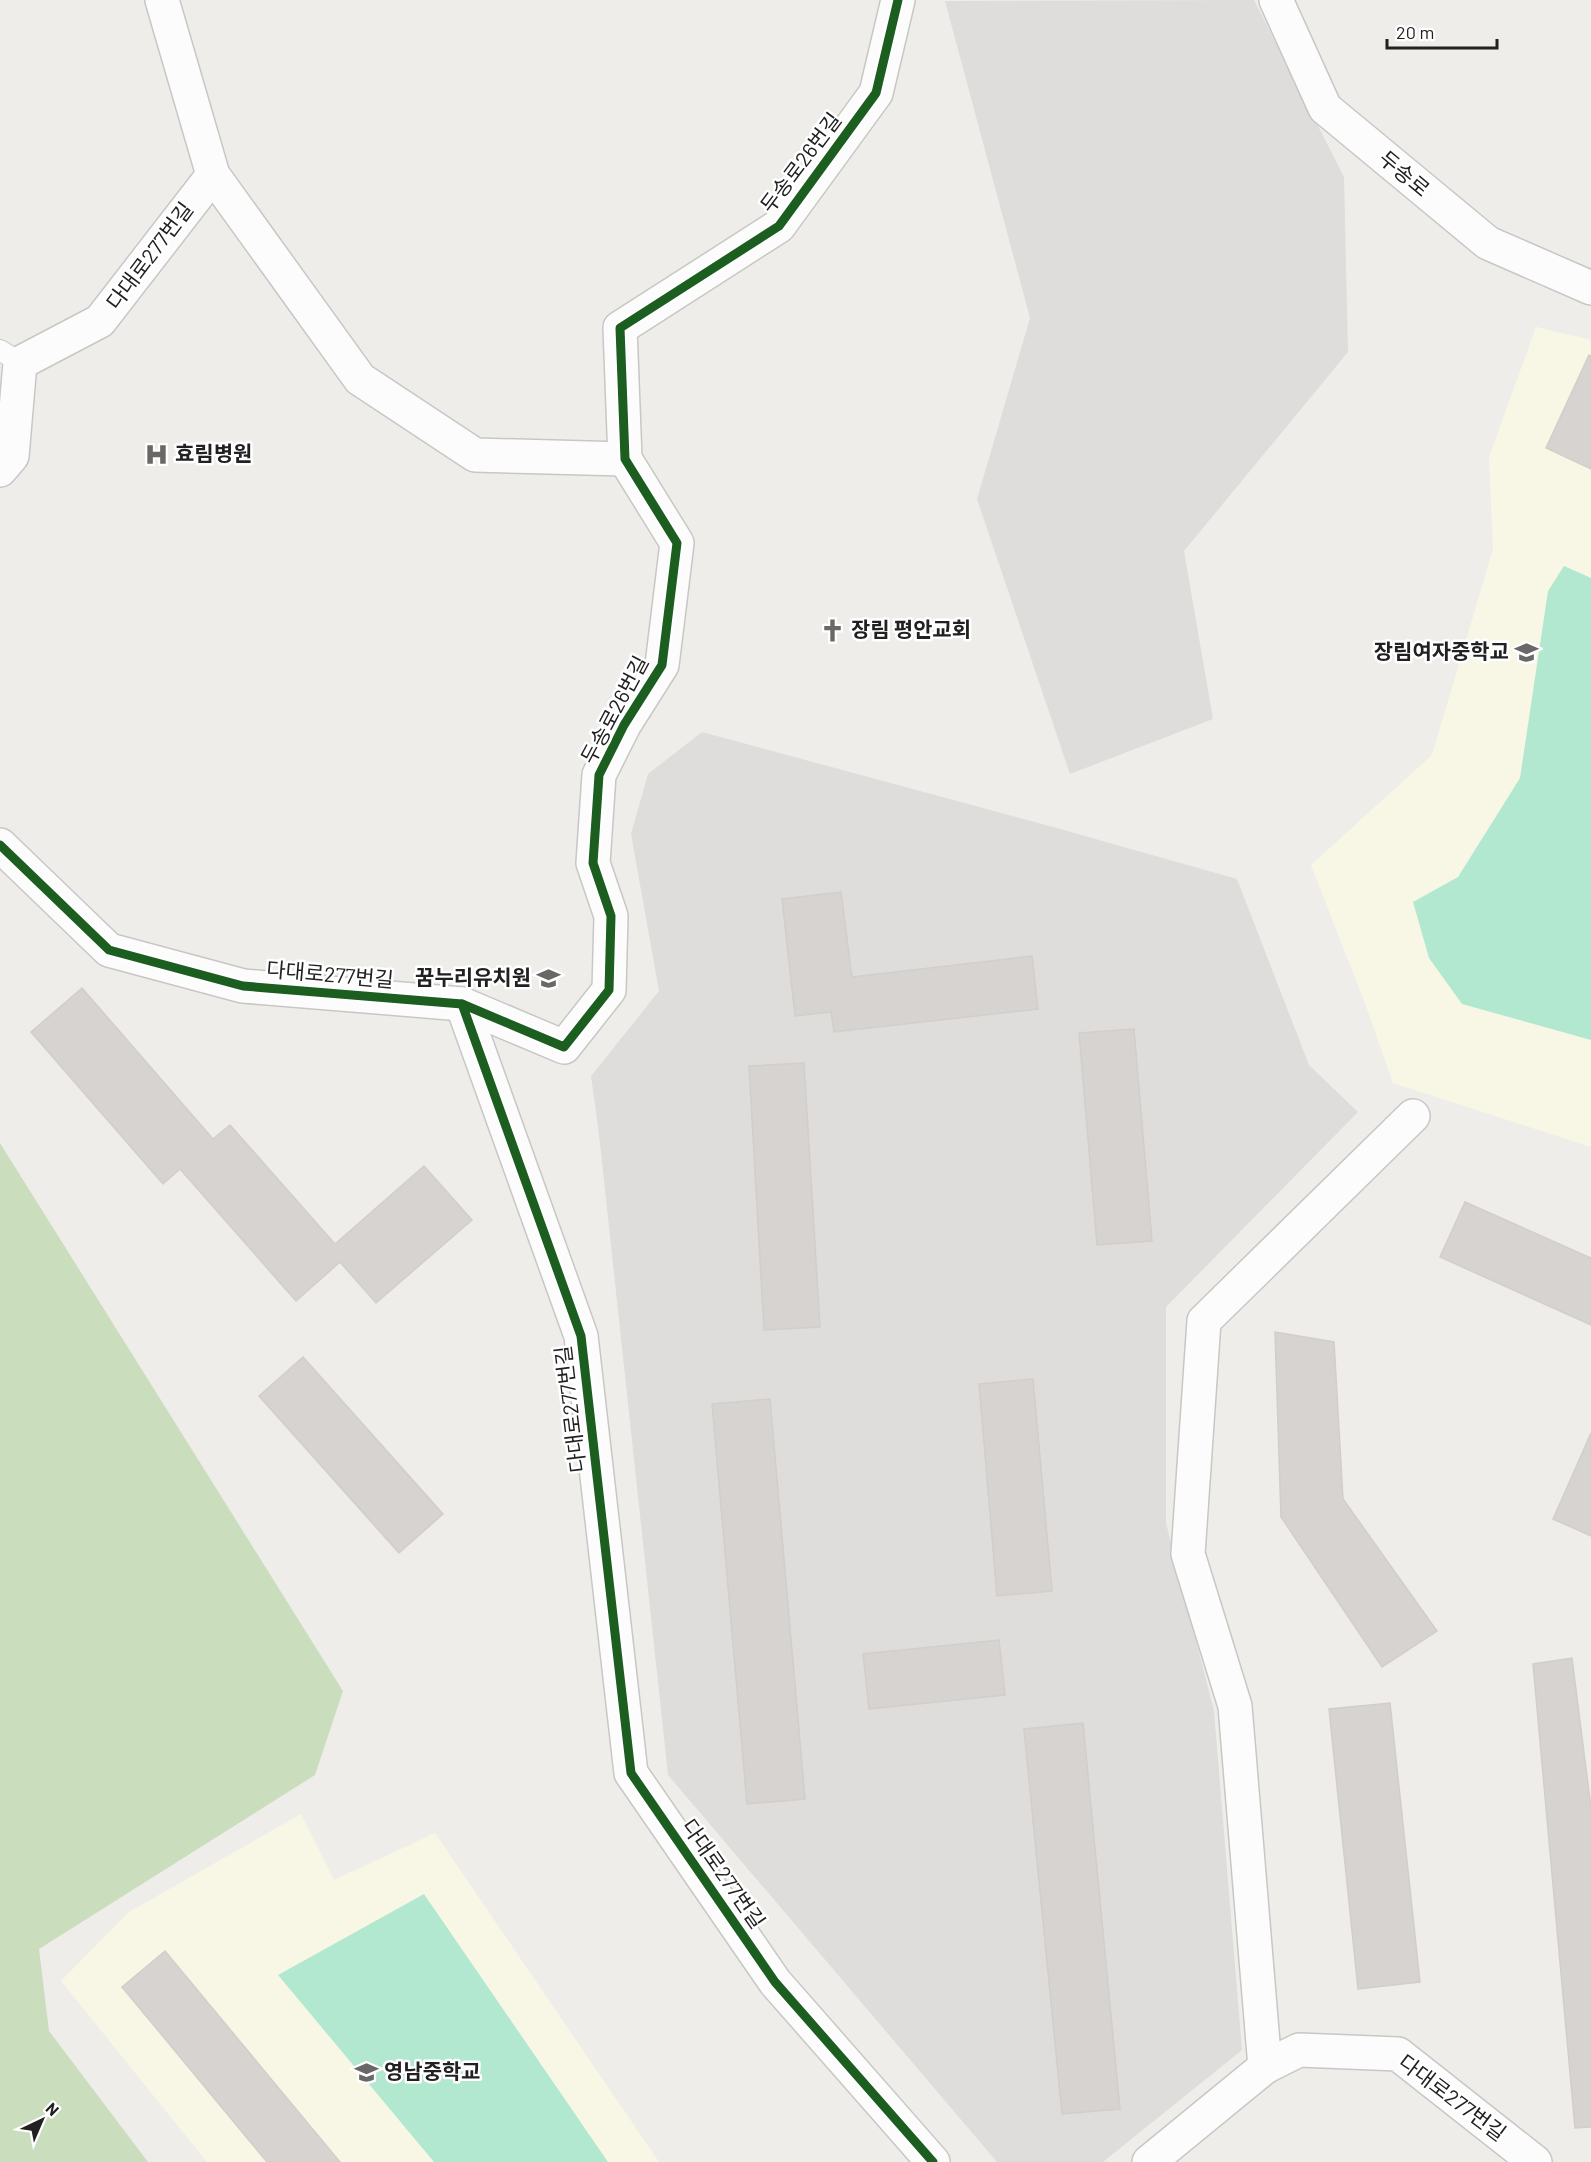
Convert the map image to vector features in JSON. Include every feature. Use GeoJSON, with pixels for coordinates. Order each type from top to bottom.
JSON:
{"type":"FeatureCollection","features":[{"type":"Feature","properties":{"kind":"street"},"geometry":{"type":"LineString","coordinates":[[162,0],[213,175],[360,379],[475,454],[625,459]]}},
{"type":"Feature","properties":{"kind":"street","name":"두송로26번길"},"geometry":{"type":"LineString","coordinates":[[462,1004],[564,1047],[609,990],[610,916],[593,863],[599,775],[624,724],[662,665],[677,543],[625,459],[620,328],[779,226],[876,93],[898,0]]}},
{"type":"Feature","properties":{"kind":"street","name":"두송로"},"geometry":{"type":"LineString","coordinates":[[1276,0],[1325,108],[1488,243],[1591,288]]}},
{"type":"Feature","properties":{"kind":"street","name":"다대로277번길"},"geometry":{"type":"LineString","coordinates":[[0,470],[12,456],[10,357],[100,321],[213,175]]}},
{"type":"Feature","properties":{"kind":"street","name":"다대로277번길"},"geometry":{"type":"LineString","coordinates":[[0,845],[109,950],[243,986],[462,1004],[581,1336],[631,1773],[775,1982],[933,2162]]}},
{"type":"Feature","properties":{"kind":"street"},"geometry":{"type":"LineString","coordinates":[[1264,2067],[1235,1707],[1188,1554],[1204,1321],[1413,1116]]}},
{"type":"Feature","properties":{"kind":"street","name":"다대로277번길"},"geometry":{"type":"LineString","coordinates":[[1149,2162],[1264,2067],[1299,2050],[1398,2054],[1535,2162]]}},
{"type":"Feature","properties":{"kind":"shaded area"},"geometry":{"type":"Polygon","coordinates":[[[1254,0],[1344,177],[1348,352],[1184,551],[1213,719],[1070,774],[977,499],[1030,318],[945,1],[1254,0]]]}},
{"type":"Feature","properties":{"kind":"shaded area","name":"장림여자중학교"},"geometry":{"type":"Polygon","coordinates":[[[1536,327],[1591,340],[1591,1147],[1393,1083],[1366,1006],[1311,865],[1432,755],[1493,549],[1489,457],[1536,327]]]}},
{"type":"Feature","properties":{"kind":"shaded area"},"geometry":{"type":"Polygon","coordinates":[[[702,732],[1237,879],[1309,1065],[1358,1112],[1166,1307],[1166,1523],[1214,1711],[1242,2050],[1103,2162],[997,2162],[668,1775],[591,1076],[659,991],[631,834],[648,774],[702,732]]]}},
{"type":"Feature","properties":{"kind":"shaded area","name":"영남중학교"},"geometry":{"type":"Polygon","coordinates":[[[301,1814],[334,1880],[435,1833],[659,2162],[207,2162],[61,1981],[129,1912],[301,1814]]]}},
{"type":"Feature","properties":{"kind":"green space"},"geometry":{"type":"Polygon","coordinates":[[[1564,566],[1591,578],[1591,1040],[1462,1004],[1429,958],[1413,902],[1458,877],[1520,778],[1548,591],[1564,566]]]}},
{"type":"Feature","properties":{"kind":"green space"},"geometry":{"type":"Polygon","coordinates":[[[0,1143],[343,1691],[315,1775],[39,1949],[49,2031],[148,2162],[0,2162],[0,1143]]]}},
{"type":"Feature","properties":{"kind":"green space"},"geometry":{"type":"Polygon","coordinates":[[[424,1894],[608,2162],[434,2162],[278,1975],[424,1894]]]}},
{"type":"Feature","properties":{"kind":"building"},"geometry":{"type":"Polygon","coordinates":[[[1589,355],[1591,356],[1591,469],[1546,448],[1589,355]]]}},
{"type":"Feature","properties":{"kind":"building"},"geometry":{"type":"Polygon","coordinates":[[[841,892],[852,977],[1032,956],[1038,1009],[834,1032],[831,1012],[795,1016],[782,899],[841,892]]]}},
{"type":"Feature","properties":{"kind":"building"},"geometry":{"type":"Polygon","coordinates":[[[82,988],[213,1139],[230,1125],[335,1244],[424,1166],[472,1220],[376,1303],[340,1262],[296,1301],[180,1169],[163,1184],[31,1032],[82,988]]]}},
{"type":"Feature","properties":{"kind":"building"},"geometry":{"type":"Polygon","coordinates":[[[1134,1029],[1152,1241],[1097,1245],[1079,1033],[1134,1029]]]}},
{"type":"Feature","properties":{"kind":"building"},"geometry":{"type":"Polygon","coordinates":[[[804,1063],[820,1327],[764,1330],[749,1066],[804,1063]]]}},
{"type":"Feature","properties":{"kind":"building"},"geometry":{"type":"Polygon","coordinates":[[[1465,1202],[1591,1258],[1591,1325],[1440,1257],[1465,1202]]]}},
{"type":"Feature","properties":{"kind":"building"},"geometry":{"type":"Polygon","coordinates":[[[1275,1332],[1334,1342],[1343,1499],[1437,1631],[1382,1667],[1281,1517],[1275,1332]]]}},
{"type":"Feature","properties":{"kind":"building"},"geometry":{"type":"Polygon","coordinates":[[[303,1357],[443,1514],[399,1553],[259,1396],[303,1357]]]}},
{"type":"Feature","properties":{"kind":"building"},"geometry":{"type":"Polygon","coordinates":[[[1033,1379],[1052,1591],[997,1596],[979,1384],[1033,1379]]]}},
{"type":"Feature","properties":{"kind":"building"},"geometry":{"type":"Polygon","coordinates":[[[770,1399],[805,1799],[747,1804],[712,1404],[770,1399]]]}},
{"type":"Feature","properties":{"kind":"building"},"geometry":{"type":"Polygon","coordinates":[[[1591,1433],[1591,1536],[1553,1519],[1591,1433]]]}},
{"type":"Feature","properties":{"kind":"building"},"geometry":{"type":"Polygon","coordinates":[[[999,1640],[1005,1695],[869,1709],[863,1654],[999,1640]]]}},
{"type":"Feature","properties":{"kind":"building"},"geometry":{"type":"Polygon","coordinates":[[[1572,1658],[1591,1808],[1591,2127],[1575,2128],[1533,1664],[1572,1658]]]}},
{"type":"Feature","properties":{"kind":"building"},"geometry":{"type":"Polygon","coordinates":[[[1390,1703],[1420,1982],[1358,1989],[1329,1709],[1390,1703]]]}},
{"type":"Feature","properties":{"kind":"building"},"geometry":{"type":"Polygon","coordinates":[[[1083,1723],[1120,2109],[1062,2114],[1024,1729],[1083,1723]]]}},
{"type":"Feature","properties":{"kind":"building"},"geometry":{"type":"Polygon","coordinates":[[[165,1951],[340,2162],[267,2162],[122,1987],[165,1951]]]}},
{"type":"Feature","properties":{"kind":"cycle path"},"geometry":{"type":"LineString","coordinates":[[0,845],[109,950],[243,986],[462,1004],[564,1047],[609,990],[611,916],[593,863],[599,775],[624,725],[662,665],[677,543],[625,459],[620,328],[779,226],[876,93],[898,0]]}},
{"type":"Feature","properties":{"kind":"cycle path"},"geometry":{"type":"LineString","coordinates":[[462,1004],[581,1336],[631,1773],[775,1982],[933,2162]]}},
{"type":"Feature","properties":{"kind":"place","name":"효림병원"},"geometry":{"type":"Point","coordinates":[157,454]}},
{"type":"Feature","properties":{"kind":"place","name":"장림 평안교회"},"geometry":{"type":"Point","coordinates":[833,630]}},
{"type":"Feature","properties":{"kind":"place","name":"장림여자중학교"},"geometry":{"type":"Point","coordinates":[1527,652]}},
{"type":"Feature","properties":{"kind":"place","name":"꿈누리유치원"},"geometry":{"type":"Point","coordinates":[549,978]}},
{"type":"Feature","properties":{"kind":"place","name":"영남중학교"},"geometry":{"type":"Point","coordinates":[366,2072]}}]}
